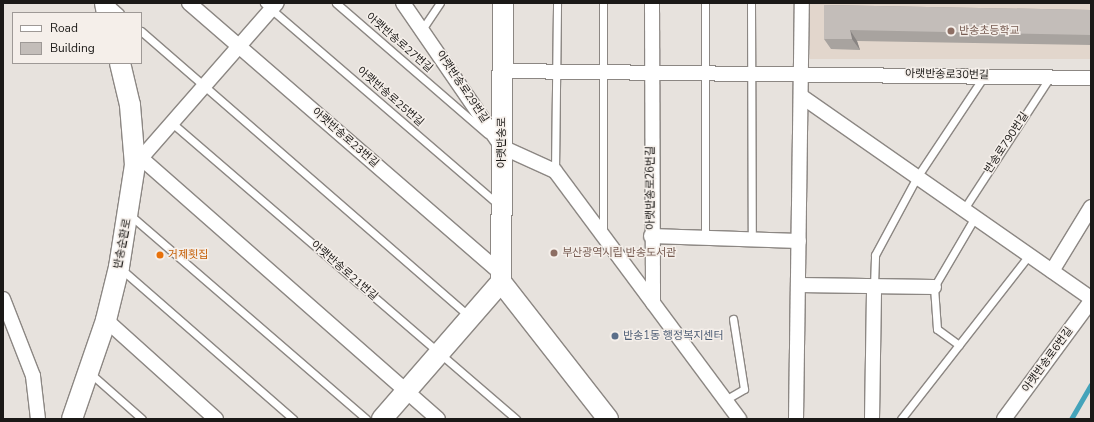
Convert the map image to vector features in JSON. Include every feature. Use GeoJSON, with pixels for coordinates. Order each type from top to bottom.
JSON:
{"type":"FeatureCollection","features":[{"type":"Feature","properties":{"kind":"main road","name":"아랫반송로"},"geometry":{"type":"LineString","coordinates":[[501,277],[503,3]]}},
{"type":"Feature","properties":{"kind":"main road","name":"반송순환로"},"geometry":{"type":"LineString","coordinates":[[72,419],[106,320],[118,267],[138,162],[130,105],[120,64]]}},
{"type":"Feature","properties":{"kind":"main road"},"geometry":{"type":"LineString","coordinates":[[382,419],[470,317],[501,277],[608,419]]}},
{"type":"Feature","properties":{"kind":"street","name":"아랫반송로23번길"},"geometry":{"type":"LineString","coordinates":[[189,3],[501,277]]}},
{"type":"Feature","properties":{"kind":"street","name":"아랫반송로29번길"},"geometry":{"type":"LineString","coordinates":[[404,3],[423,28],[502,147]]}},
{"type":"Feature","properties":{"kind":"street"},"geometry":{"type":"LineString","coordinates":[[651,72],[652,3]]}},
{"type":"Feature","properties":{"kind":"street"},"geometry":{"type":"LineString","coordinates":[[796,419],[802,3]]}},
{"type":"Feature","properties":{"kind":"street"},"geometry":{"type":"LineString","coordinates":[[271,5],[239,46],[138,162],[438,419]]}},
{"type":"Feature","properties":{"kind":"street","name":"아랫반송로30번길"},"geometry":{"type":"LineString","coordinates":[[503,72],[704,72],[1091,78]]}},
{"type":"Feature","properties":{"kind":"street","name":"아랫반송로26번길"},"geometry":{"type":"LineString","coordinates":[[651,72],[652,303]]}},
{"type":"Feature","properties":{"kind":"street"},"geometry":{"type":"LineString","coordinates":[[801,96],[1091,299]]}},
{"type":"Feature","properties":{"kind":"street"},"geometry":{"type":"LineString","coordinates":[[502,147],[555,171],[739,419]]}},
{"type":"Feature","properties":{"kind":"street"},"geometry":{"type":"LineString","coordinates":[[1052,271],[1091,207]]}},
{"type":"Feature","properties":{"kind":"street"},"geometry":{"type":"LineString","coordinates":[[652,236],[799,241]]}},
{"type":"Feature","properties":{"kind":"street"},"geometry":{"type":"LineString","coordinates":[[799,284],[934,287]]}},
{"type":"Feature","properties":{"kind":"street"},"geometry":{"type":"LineString","coordinates":[[872,419],[874,286]]}},
{"type":"Feature","properties":{"kind":"street"},"geometry":{"type":"LineString","coordinates":[[3,299],[33,376],[38,419]]}},
{"type":"Feature","properties":{"kind":"street","name":"아랫반송로6번길"},"geometry":{"type":"LineString","coordinates":[[1004,419],[1091,299]]}},
{"type":"Feature","properties":{"kind":"street"},"geometry":{"type":"LineString","coordinates":[[106,320],[216,419]]}},
{"type":"Feature","properties":{"kind":"lane"},"geometry":{"type":"LineString","coordinates":[[108,3],[119,12]]}},
{"type":"Feature","properties":{"kind":"lane","name":"아랫반송로27번길"},"geometry":{"type":"LineString","coordinates":[[336,3],[502,147]]}},
{"type":"Feature","properties":{"kind":"lane"},"geometry":{"type":"LineString","coordinates":[[423,28],[440,3]]}},
{"type":"Feature","properties":{"kind":"lane"},"geometry":{"type":"LineString","coordinates":[[555,171],[557,3]]}},
{"type":"Feature","properties":{"kind":"lane"},"geometry":{"type":"LineString","coordinates":[[603,3],[603,236]]}},
{"type":"Feature","properties":{"kind":"lane"},"geometry":{"type":"LineString","coordinates":[[705,3],[705,239]]}},
{"type":"Feature","properties":{"kind":"lane"},"geometry":{"type":"LineString","coordinates":[[751,3],[750,73],[752,240]]}},
{"type":"Feature","properties":{"kind":"lane","name":"아랫반송로25번길"},"geometry":{"type":"LineString","coordinates":[[271,5],[502,208]]}},
{"type":"Feature","properties":{"kind":"lane"},"geometry":{"type":"LineString","coordinates":[[142,32],[470,317]]}},
{"type":"Feature","properties":{"kind":"lane"},"geometry":{"type":"LineString","coordinates":[[874,286],[874,255],[917,177],[984,76]]}},
{"type":"Feature","properties":{"kind":"lane","name":"반송로790번길"},"geometry":{"type":"LineString","coordinates":[[934,287],[970,213],[1050,77]]}},
{"type":"Feature","properties":{"kind":"lane","name":"아랫반송로21번길"},"geometry":{"type":"LineString","coordinates":[[172,123],[516,419]]}},
{"type":"Feature","properties":{"kind":"lane"},"geometry":{"type":"LineString","coordinates":[[128,213],[366,419]]}},
{"type":"Feature","properties":{"kind":"lane"},"geometry":{"type":"LineString","coordinates":[[901,419],[1029,255]]}},
{"type":"Feature","properties":{"kind":"lane"},"geometry":{"type":"LineString","coordinates":[[118,267],[293,419]]}},
{"type":"Feature","properties":{"kind":"lane"},"geometry":{"type":"LineString","coordinates":[[934,287],[937,329],[959,345]]}},
{"type":"Feature","properties":{"kind":"lane"},"geometry":{"type":"LineString","coordinates":[[725,400],[744,389],[734,319]]}},
{"type":"Feature","properties":{"kind":"lane"},"geometry":{"type":"LineString","coordinates":[[88,372],[142,419]]}},
{"type":"Feature","properties":{"kind":"shaded area","name":"반송초등학교"},"geometry":{"type":"Polygon","coordinates":[[[810,3],[1091,3],[1091,59],[810,59],[810,3]]]}},
{"type":"Feature","properties":{"kind":"building"},"geometry":{"type":"Polygon","coordinates":[[[824,5],[1091,10],[1091,35],[850,30],[852,39],[824,39],[824,5]]]}},
{"type":"Feature","properties":{"kind":"waterway"},"geometry":{"type":"LineString","coordinates":[[1071,419],[1091,385]]}},
{"type":"Feature","properties":{"kind":"place","name":"반송초등학교"},"geometry":{"type":"Point","coordinates":[951,31]}},
{"type":"Feature","properties":{"kind":"place","name":"부산광역시립 반송도서관"},"geometry":{"type":"Point","coordinates":[554,253]}},
{"type":"Feature","properties":{"kind":"place","name":"거제횟집"},"geometry":{"type":"Point","coordinates":[160,255]}},
{"type":"Feature","properties":{"kind":"place","name":"반송1동 행정복지센터"},"geometry":{"type":"Point","coordinates":[615,336]}}]}
